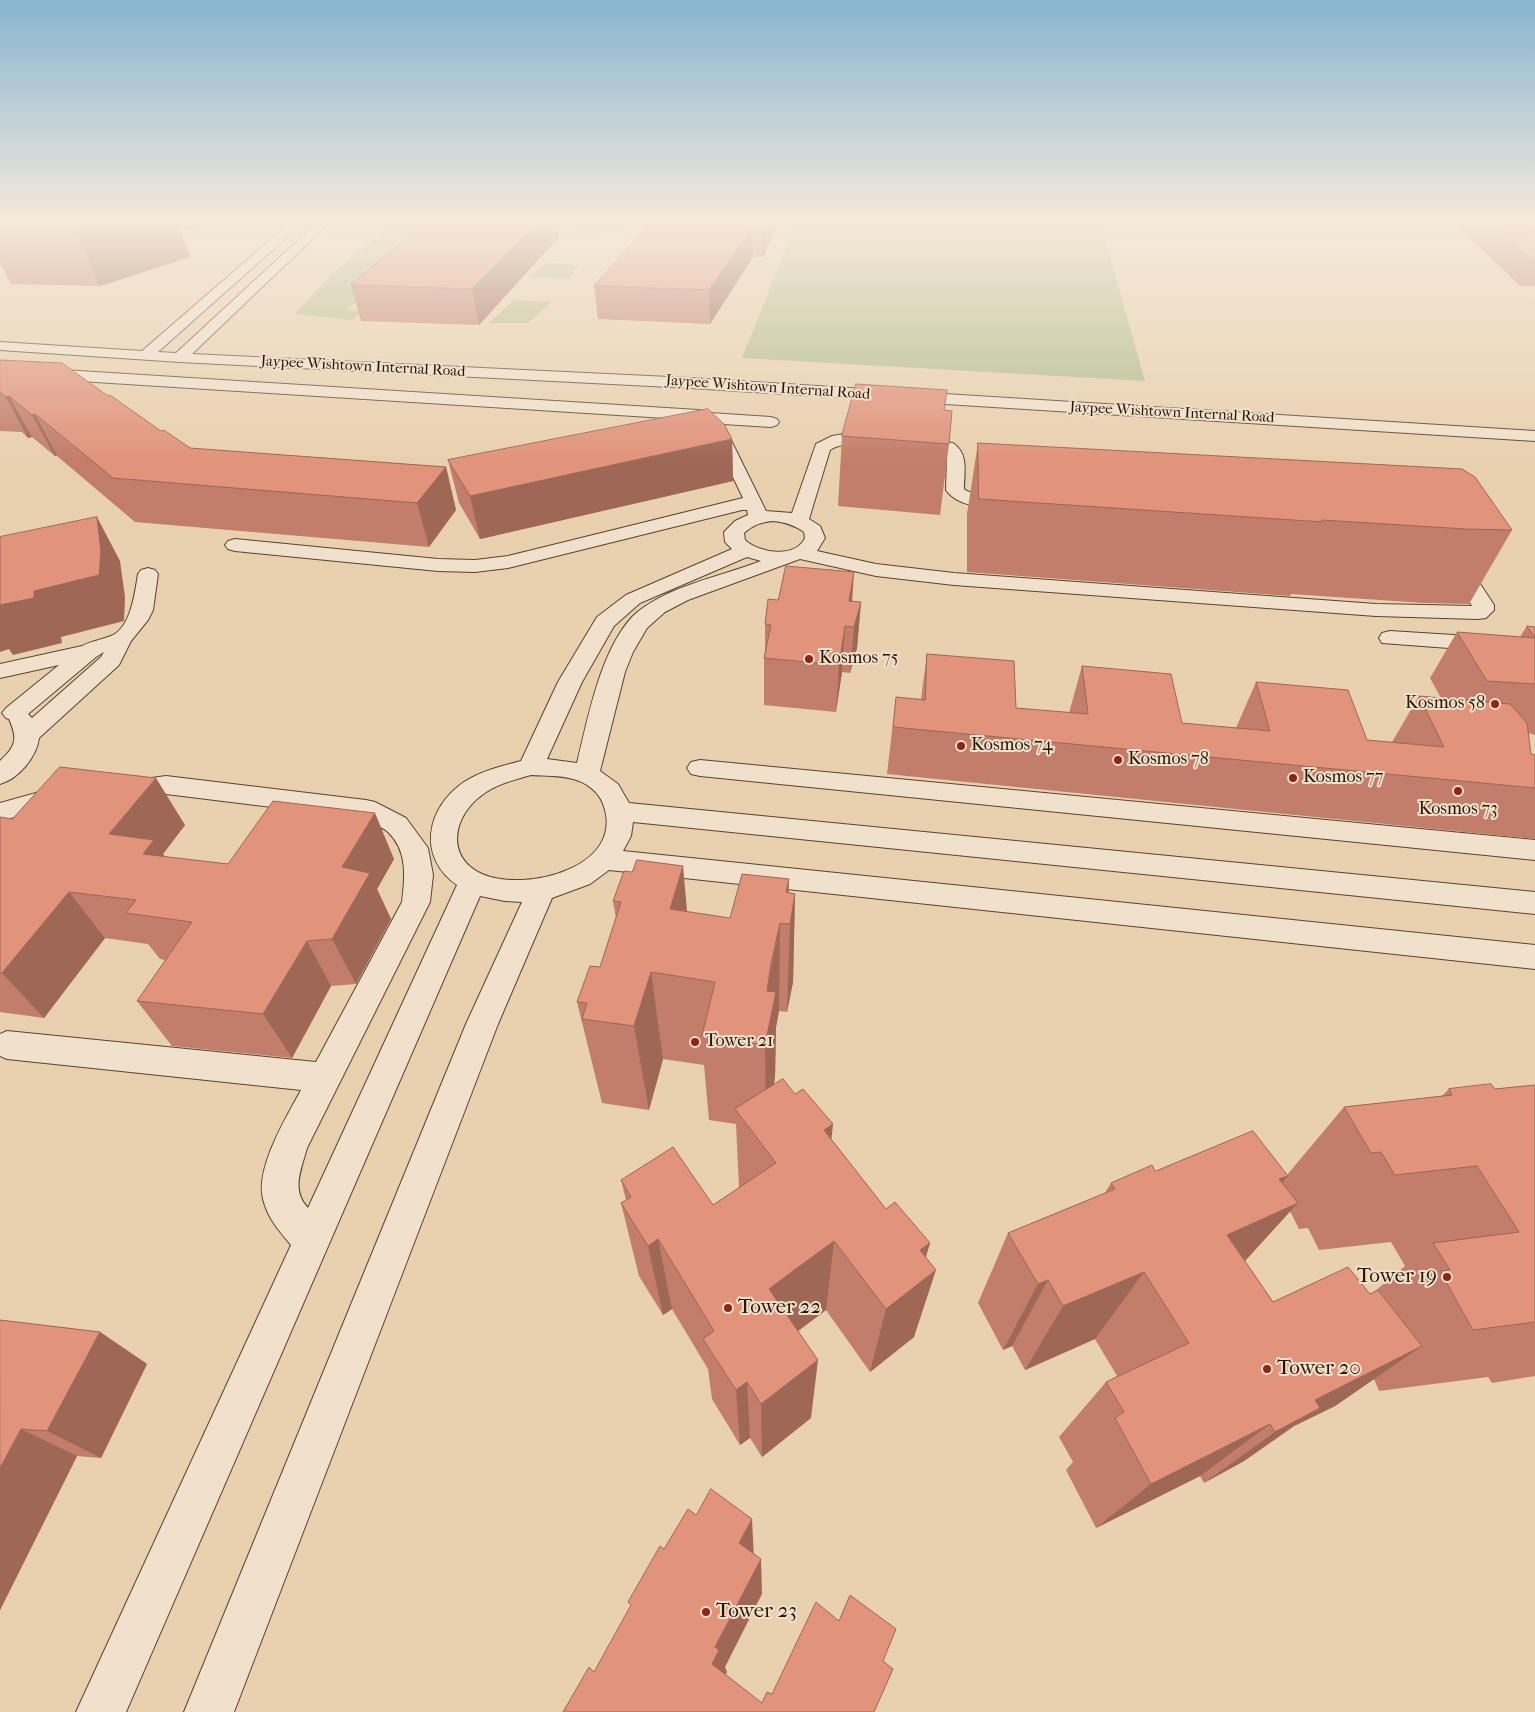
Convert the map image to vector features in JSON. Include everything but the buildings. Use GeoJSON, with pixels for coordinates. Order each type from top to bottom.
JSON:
{"type":"FeatureCollection","features":[{"type":"Feature","properties":{"kind":"street"},"geometry":{"type":"LineString","coordinates":[[146,355],[208,301]]}},
{"type":"Feature","properties":{"kind":"street"},"geometry":{"type":"LineString","coordinates":[[180,358],[191,345],[239,301]]}},
{"type":"Feature","properties":{"kind":"street","name":"Jaypee Wishtown Internal Road"},"geometry":{"type":"LineString","coordinates":[[0,334],[744,372],[1535,421]]}},
{"type":"Feature","properties":{"kind":"street","name":"Jaypee Wishtown Internal Road"},"geometry":{"type":"LineString","coordinates":[[0,346],[180,358],[690,383],[1535,436]]}},
{"type":"Feature","properties":{"kind":"street"},"geometry":{"type":"LineString","coordinates":[[0,371],[698,415],[710,418],[771,422]]}},
{"type":"Feature","properties":{"kind":"street"},"geometry":{"type":"LineString","coordinates":[[710,418],[716,425],[756,510]]}},
{"type":"Feature","properties":{"kind":"street"},"geometry":{"type":"LineString","coordinates":[[799,520],[822,448],[830,441],[849,437],[947,447],[954,451],[956,457],[955,490],[958,494],[972,499],[1021,502]]}},
{"type":"Feature","properties":{"kind":"street"},"geometry":{"type":"LineString","coordinates":[[235,544],[438,565],[475,566],[508,562],[742,504],[775,516],[799,520],[813,530],[815,538],[810,546],[769,565],[694,590],[658,608],[639,622],[627,638],[603,712],[587,774]]}},
{"type":"Feature","properties":{"kind":"street"},"geometry":{"type":"LineString","coordinates":[[756,510],[734,532],[735,542],[745,551],[771,557],[792,555],[876,570],[954,579],[1376,610],[1478,613],[1483,610],[1483,605],[1445,544]]}},
{"type":"Feature","properties":{"kind":"street"},"geometry":{"type":"LineString","coordinates":[[531,767],[570,682],[605,622],[633,599],[652,589],[745,551]]}},
{"type":"Feature","properties":{"kind":"street"},"geometry":{"type":"LineString","coordinates":[[0,775],[11,766],[26,745],[29,734],[111,660],[121,640],[137,620],[142,610],[148,574]]}},
{"type":"Feature","properties":{"kind":"street"},"geometry":{"type":"LineString","coordinates":[[1390,638],[1517,646],[1535,651]]}},
{"type":"Feature","properties":{"kind":"street"},"geometry":{"type":"LineString","coordinates":[[29,734],[26,726],[7,711],[88,652],[98,646],[121,640]]}},
{"type":"Feature","properties":{"kind":"street"},"geometry":{"type":"LineString","coordinates":[[0,671],[88,652]]}},
{"type":"Feature","properties":{"kind":"street"},"geometry":{"type":"LineString","coordinates":[[531,767],[558,767],[587,774],[608,790],[620,811],[618,835],[603,859],[576,879],[541,891],[504,892],[472,882],[450,865],[442,841],[448,816],[466,794],[492,778],[531,767]]}},
{"type":"Feature","properties":{"kind":"street"},"geometry":{"type":"LineString","coordinates":[[700,768],[1535,850]]}},
{"type":"Feature","properties":{"kind":"street"},"geometry":{"type":"LineString","coordinates":[[0,812],[61,795],[166,784],[366,809],[397,825],[414,848],[419,875],[416,902],[290,1145],[279,1188],[279,1197],[288,1215],[312,1240]]}},
{"type":"Feature","properties":{"kind":"street"},"geometry":{"type":"LineString","coordinates":[[620,811],[1535,903]]}},
{"type":"Feature","properties":{"kind":"street"},"geometry":{"type":"LineString","coordinates":[[603,859],[1535,958]]}},
{"type":"Feature","properties":{"kind":"street"},"geometry":{"type":"LineString","coordinates":[[101,1712],[472,882]]}},
{"type":"Feature","properties":{"kind":"street"},"geometry":{"type":"LineString","coordinates":[[208,1712],[479,1033],[541,891]]}},
{"type":"Feature","properties":{"kind":"street"},"geometry":{"type":"LineString","coordinates":[[7,1045],[326,1078]]}},
{"type":"Feature","properties":{"kind":"green space"},"geometry":{"type":"Polygon","coordinates":[[[307,301],[357,301],[347,309],[364,312],[351,320],[295,314],[307,301]]]}},
{"type":"Feature","properties":{"kind":"green space"},"geometry":{"type":"Polygon","coordinates":[[[513,301],[551,302],[528,323],[489,323],[513,301]]]}},
{"type":"Feature","properties":{"kind":"green space"},"geometry":{"type":"Polygon","coordinates":[[[765,301],[1122,301],[1145,381],[742,358],[765,301]]]}},
{"type":"Feature","properties":{"kind":"place","name":"Kosmos 75"},"geometry":{"type":"Point","coordinates":[809,659]}},
{"type":"Feature","properties":{"kind":"place","name":"Kosmos 58"},"geometry":{"type":"Point","coordinates":[1495,704]}},
{"type":"Feature","properties":{"kind":"place","name":"Kosmos 74"},"geometry":{"type":"Point","coordinates":[961,746]}},
{"type":"Feature","properties":{"kind":"place","name":"Kosmos 78"},"geometry":{"type":"Point","coordinates":[1118,760]}},
{"type":"Feature","properties":{"kind":"place","name":"Kosmos 77"},"geometry":{"type":"Point","coordinates":[1293,778]}},
{"type":"Feature","properties":{"kind":"place","name":"Kosmos 73"},"geometry":{"type":"Point","coordinates":[1458,791]}},
{"type":"Feature","properties":{"kind":"place","name":"Tower 21"},"geometry":{"type":"Point","coordinates":[695,1042]}},
{"type":"Feature","properties":{"kind":"place","name":"Tower 19"},"geometry":{"type":"Point","coordinates":[1447,1277]}},
{"type":"Feature","properties":{"kind":"place","name":"Tower 22"},"geometry":{"type":"Point","coordinates":[728,1308]}},
{"type":"Feature","properties":{"kind":"place","name":"Tower 20"},"geometry":{"type":"Point","coordinates":[1267,1369]}},
{"type":"Feature","properties":{"kind":"place","name":"Tower 23"},"geometry":{"type":"Point","coordinates":[706,1612]}}]}
